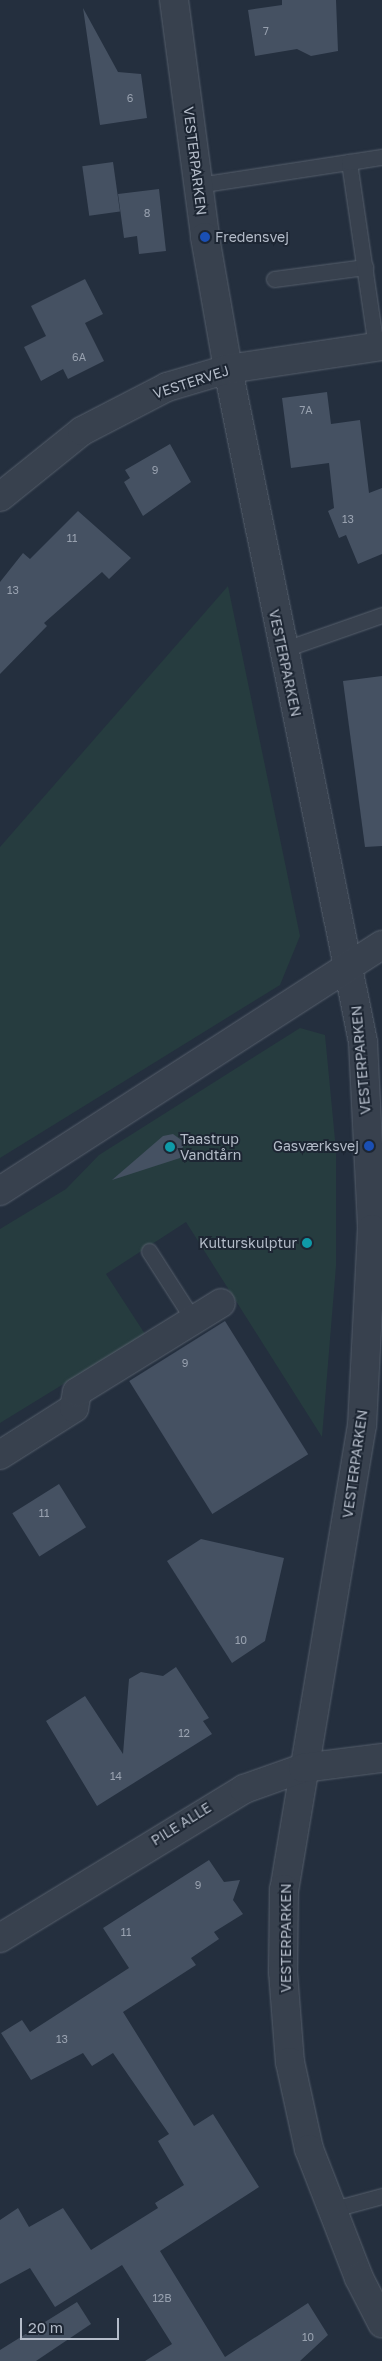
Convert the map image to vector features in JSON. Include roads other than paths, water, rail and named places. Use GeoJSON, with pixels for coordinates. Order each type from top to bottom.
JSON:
{"type":"FeatureCollection","features":[{"type":"Feature","properties":{"kind":"street","name":"VESTERPARKEN"},"geometry":{"type":"LineString","coordinates":[[174,0],[198,185],[228,369],[282,650],[350,965],[363,1042],[377,1229],[362,1425],[302,1768],[284,1889],[283,1972],[290,2062],[309,2149],[330,2210],[382,2323]]}},
{"type":"Feature","properties":{"kind":"street","name":"VESTERVEJ"},"geometry":{"type":"LineString","coordinates":[[0,497],[32,467],[125,407],[167,387],[228,369],[379,346]]}},
{"type":"Feature","properties":{"kind":"street"},"geometry":{"type":"LineString","coordinates":[[0,1191],[382,945]]}},
{"type":"Feature","properties":{"kind":"street"},"geometry":{"type":"LineString","coordinates":[[0,1455],[74,1408],[78,1392],[222,1303]]}},
{"type":"Feature","properties":{"kind":"street","name":"PILE ALLE"},"geometry":{"type":"LineString","coordinates":[[0,1938],[206,1808],[244,1789],[302,1768],[382,1758]]}},
{"type":"Feature","properties":{"kind":"lane"},"geometry":{"type":"LineString","coordinates":[[198,185],[382,157]]}},
{"type":"Feature","properties":{"kind":"lane"},"geometry":{"type":"LineString","coordinates":[[349,162],[379,346]]}},
{"type":"Feature","properties":{"kind":"lane"},"geometry":{"type":"LineString","coordinates":[[274,279],[365,267]]}},
{"type":"Feature","properties":{"kind":"lane"},"geometry":{"type":"LineString","coordinates":[[282,650],[382,614]]}},
{"type":"Feature","properties":{"kind":"lane"},"geometry":{"type":"LineString","coordinates":[[149,1251],[194,1322]]}},
{"type":"Feature","properties":{"kind":"lane"},"geometry":{"type":"LineString","coordinates":[[330,2210],[382,2196]]}},
{"type":"Feature","properties":{"kind":"place","name":"Fredensvej"},"geometry":{"type":"Point","coordinates":[205,237]}},
{"type":"Feature","properties":{"kind":"place","name":"Gasværksvej"},"geometry":{"type":"Point","coordinates":[369,1146]}},
{"type":"Feature","properties":{"kind":"place","name":"Taastrup Vandtårn"},"geometry":{"type":"Point","coordinates":[170,1147]}},
{"type":"Feature","properties":{"kind":"place","name":"Kulturskulptur"},"geometry":{"type":"Point","coordinates":[307,1243]}}]}
